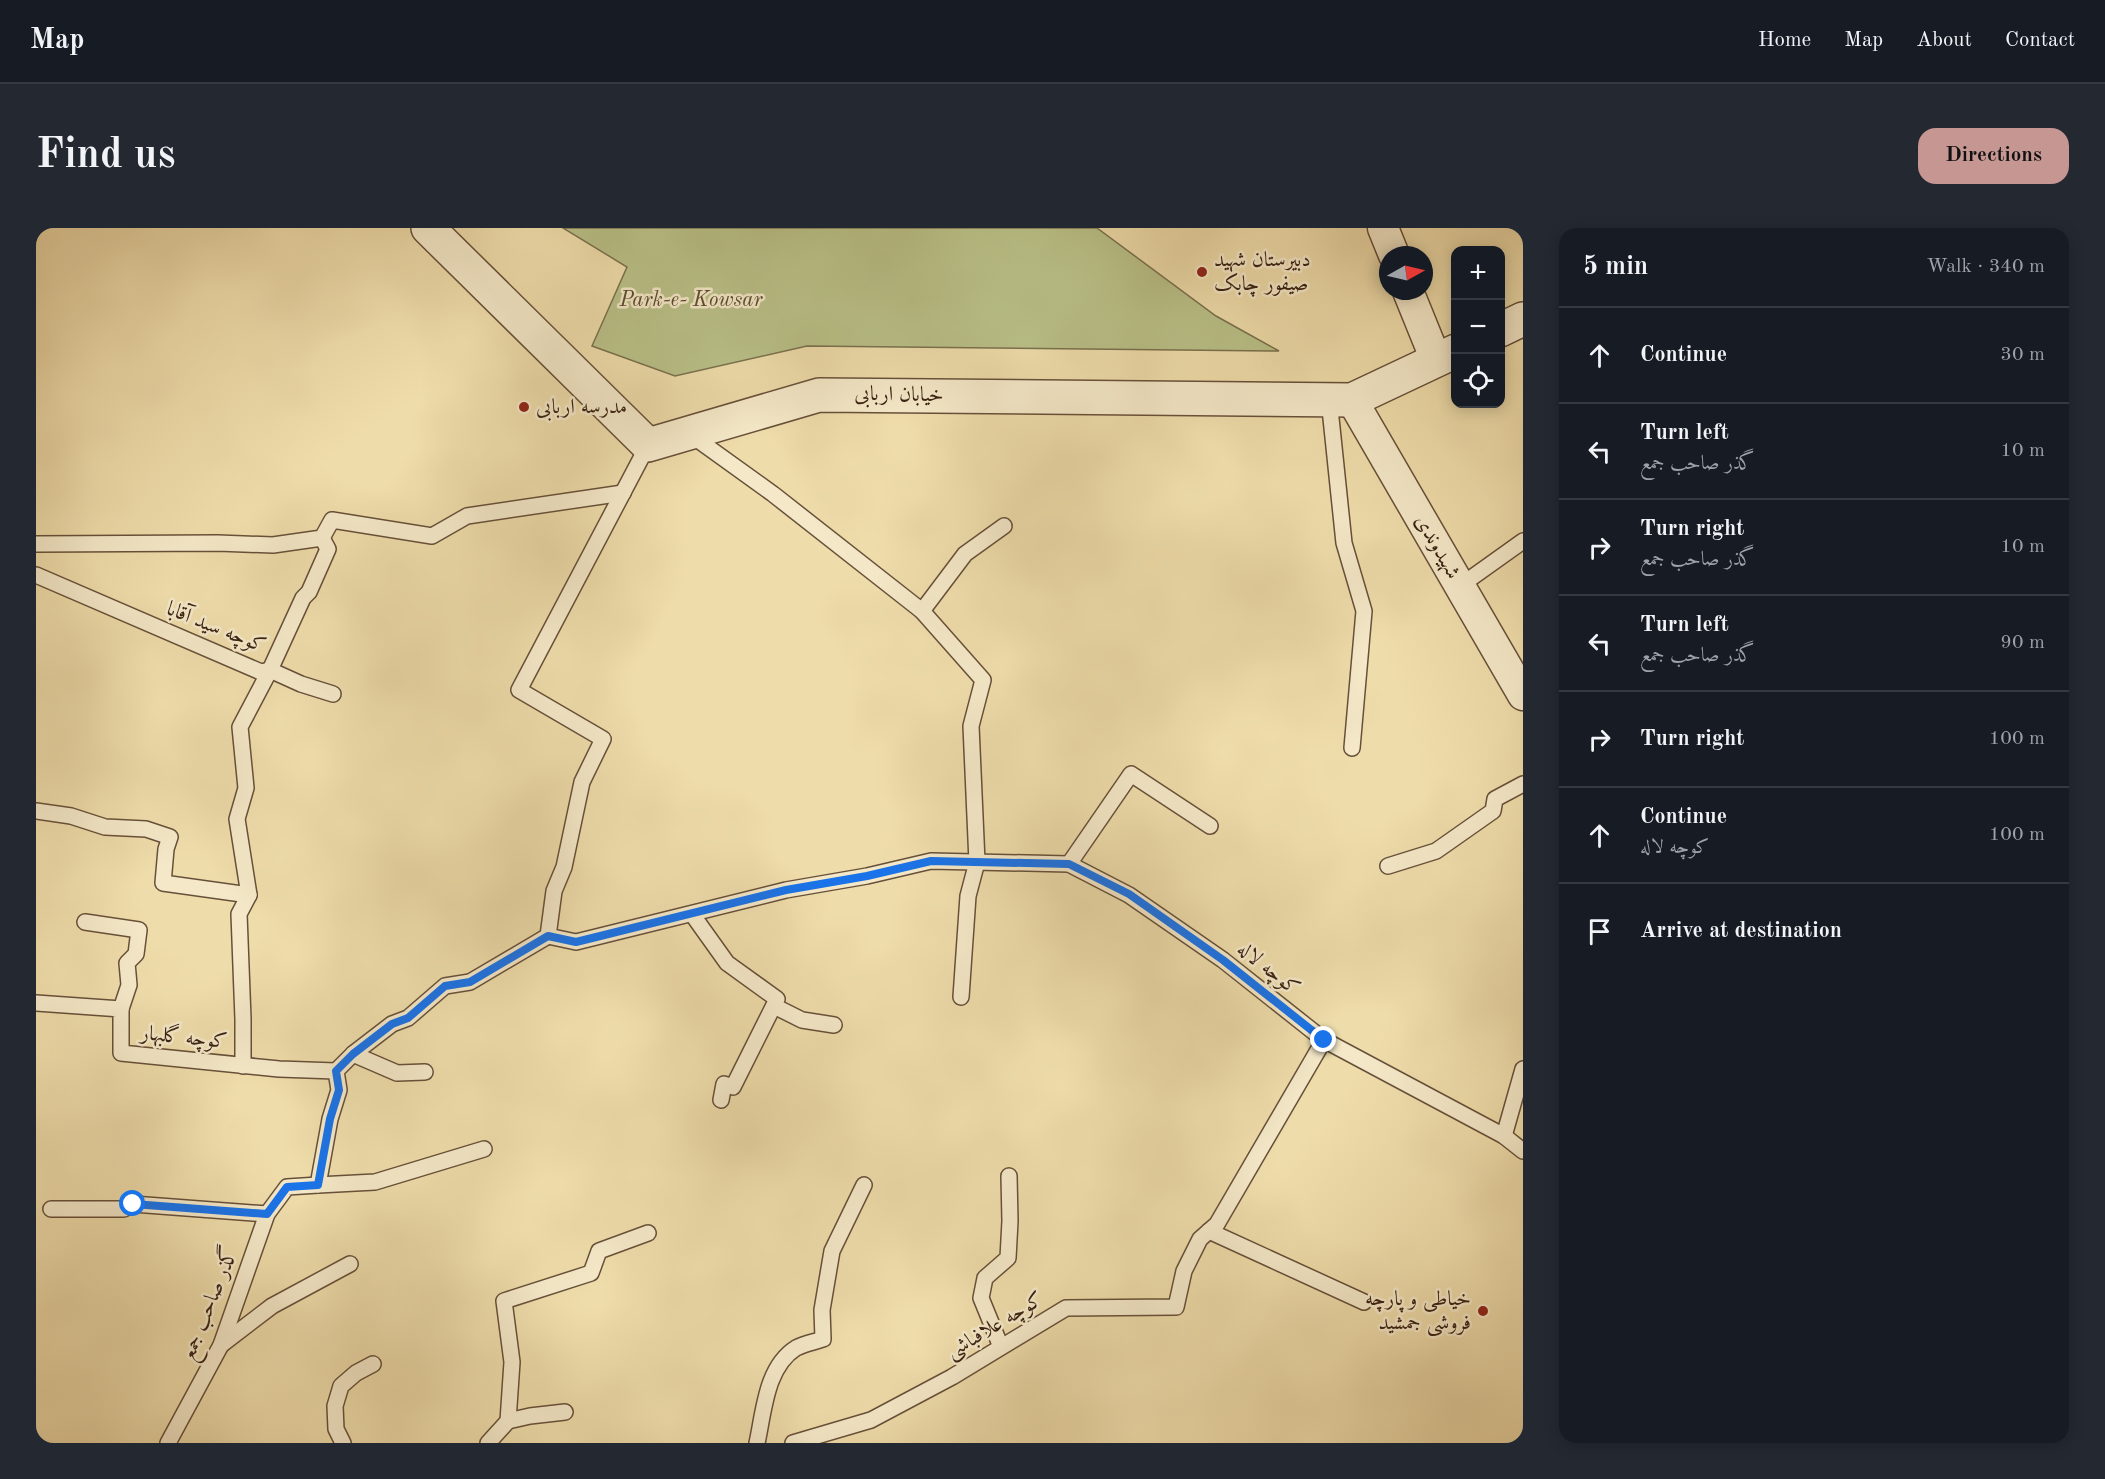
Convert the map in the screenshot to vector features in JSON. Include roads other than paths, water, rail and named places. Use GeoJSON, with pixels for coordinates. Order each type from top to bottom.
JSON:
{"type":"FeatureCollection","features":[{"type":"Feature","properties":{"kind":"street"},"geometry":{"type":"LineString","coordinates":[[428,228],[648,445]]}},
{"type":"Feature","properties":{"kind":"street"},"geometry":{"type":"LineString","coordinates":[[1383,228],[1390,246]]}},
{"type":"Feature","properties":{"kind":"street"},"geometry":{"type":"LineString","coordinates":[[1413,300],[1446,355]]}},
{"type":"Feature","properties":{"kind":"street"},"geometry":{"type":"LineString","coordinates":[[1505,328],[1523,319]]}},
{"type":"Feature","properties":{"kind":"street","name":"خیابان اربابی"},"geometry":{"type":"LineString","coordinates":[[648,445],[819,395],[1340,399],[1446,355]]}},
{"type":"Feature","properties":{"kind":"street","name":"شهیدوندی"},"geometry":{"type":"LineString","coordinates":[[1340,399],[1460,586],[1523,695]]}},
{"type":"Feature","properties":{"kind":"lane"},"geometry":{"type":"LineString","coordinates":[[1340,399],[1344,543],[1365,611],[1352,748]]}},
{"type":"Feature","properties":{"kind":"lane"},"geometry":{"type":"LineString","coordinates":[[688,433],[773,494],[922,611],[983,680],[971,726],[977,862],[968,896],[961,998]]}},
{"type":"Feature","properties":{"kind":"lane"},"geometry":{"type":"LineString","coordinates":[[318,1185],[330,1119],[339,1090],[336,1071],[353,1054],[392,1024],[408,1018],[445,986],[470,982],[548,936],[554,891],[564,867],[582,782],[603,739],[519,690],[648,445]]}},
{"type":"Feature","properties":{"kind":"lane"},"geometry":{"type":"LineString","coordinates":[[322,538],[332,520],[432,536],[467,516],[623,493]]}},
{"type":"Feature","properties":{"kind":"lane"},"geometry":{"type":"LineString","coordinates":[[922,611],[965,554],[1004,526]]}},
{"type":"Feature","properties":{"kind":"lane"},"geometry":{"type":"LineString","coordinates":[[36,544],[273,545],[322,538]]}},
{"type":"Feature","properties":{"kind":"lane"},"geometry":{"type":"LineString","coordinates":[[322,538],[328,549],[270,670],[301,684],[333,694]]}},
{"type":"Feature","properties":{"kind":"lane"},"geometry":{"type":"LineString","coordinates":[[1460,586],[1523,541]]}},
{"type":"Feature","properties":{"kind":"lane","name":"کوچه سید آقابا"},"geometry":{"type":"LineString","coordinates":[[36,575],[261,672],[270,670]]}},
{"type":"Feature","properties":{"kind":"lane","name":"کوچه سید آقابا"},"geometry":{"type":"LineString","coordinates":[[243,1066],[239,914],[249,895],[237,819],[246,788],[240,727],[270,670]]}},
{"type":"Feature","properties":{"kind":"lane"},"geometry":{"type":"LineString","coordinates":[[1069,864],[1131,774],[1210,826]]}},
{"type":"Feature","properties":{"kind":"lane"},"geometry":{"type":"LineString","coordinates":[[1388,866],[1436,850],[1492,811],[1495,799],[1523,784]]}},
{"type":"Feature","properties":{"kind":"lane"},"geometry":{"type":"LineString","coordinates":[[36,811],[71,816],[105,827],[146,829],[170,837],[166,849],[164,883],[249,895]]}},
{"type":"Feature","properties":{"kind":"lane","name":"کوچه لاله"},"geometry":{"type":"LineString","coordinates":[[548,936],[576,942],[786,890],[867,876],[931,861],[1069,864],[1129,894],[1223,960],[1324,1040],[1504,1136],[1523,1151]]}},
{"type":"Feature","properties":{"kind":"lane"},"geometry":{"type":"LineString","coordinates":[[692,914],[727,963],[777,999],[734,1087],[724,1084],[721,1100]]}},
{"type":"Feature","properties":{"kind":"lane"},"geometry":{"type":"LineString","coordinates":[[85,922],[139,930],[136,954],[127,963],[129,985],[121,1009]]}},
{"type":"Feature","properties":{"kind":"lane","name":"کوچه گلبهار"},"geometry":{"type":"LineString","coordinates":[[36,1003],[121,1009],[121,1053],[279,1070],[336,1071]]}},
{"type":"Feature","properties":{"kind":"lane"},"geometry":{"type":"LineString","coordinates":[[774,1006],[802,1020],[834,1025]]}},
{"type":"Feature","properties":{"kind":"lane","name":"کوچه علافباشی"},"geometry":{"type":"LineString","coordinates":[[793,1443],[871,1419],[952,1377],[1066,1308],[1176,1307],[1184,1271],[1200,1239],[1217,1224],[1324,1040]]}},
{"type":"Feature","properties":{"kind":"lane"},"geometry":{"type":"LineString","coordinates":[[353,1054],[397,1073],[425,1072]]}},
{"type":"Feature","properties":{"kind":"lane"},"geometry":{"type":"LineString","coordinates":[[1504,1136],[1523,1069]]}},
{"type":"Feature","properties":{"kind":"lane","name":"گذر صاحب جمع"},"geometry":{"type":"LineString","coordinates":[[168,1443],[221,1345],[267,1214],[287,1187],[375,1182],[484,1149]]}},
{"type":"Feature","properties":{"kind":"lane"},"geometry":{"type":"LineString","coordinates":[[1000,1347],[981,1298],[985,1278],[1008,1258],[1009,1176]]}},
{"type":"Feature","properties":{"kind":"lane"},"geometry":{"type":"LineString","coordinates":[[757,1443],[773,1376],[782,1359],[798,1347],[823,1339],[822,1310],[832,1251],[864,1185]]}},
{"type":"Feature","properties":{"kind":"lane"},"geometry":{"type":"LineString","coordinates":[[51,1209],[124,1209],[133,1204],[267,1214]]}},
{"type":"Feature","properties":{"kind":"lane"},"geometry":{"type":"LineString","coordinates":[[1209,1231],[1364,1302]]}},
{"type":"Feature","properties":{"kind":"lane"},"geometry":{"type":"LineString","coordinates":[[508,1421],[512,1362],[504,1301],[591,1273],[599,1251],[648,1233]]}},
{"type":"Feature","properties":{"kind":"lane"},"geometry":{"type":"LineString","coordinates":[[221,1345],[272,1306],[350,1264]]}},
{"type":"Feature","properties":{"kind":"lane"},"geometry":{"type":"LineString","coordinates":[[343,1443],[336,1429],[336,1406],[341,1386],[356,1373],[373,1364]]}},
{"type":"Feature","properties":{"kind":"lane"},"geometry":{"type":"LineString","coordinates":[[489,1443],[508,1421],[565,1412]]}},
{"type":"Feature","properties":{"kind":"place","name":"دبیرستان شهید صیفور چابک"},"geometry":{"type":"Point","coordinates":[1202,272]}},
{"type":"Feature","properties":{"kind":"place","name":"مدرسه اربابی"},"geometry":{"type":"Point","coordinates":[524,407]}},
{"type":"Feature","properties":{"kind":"place","name":"خیاطی ‌‌و‌ پارچه فروشی جمشید"},"geometry":{"type":"Point","coordinates":[1483,1311]}},
{"type":"Feature","properties":{"kind":"park label","name":"Park-e- Kowsar"},"geometry":{"type":"Point","coordinates":[691,300]}}]}
